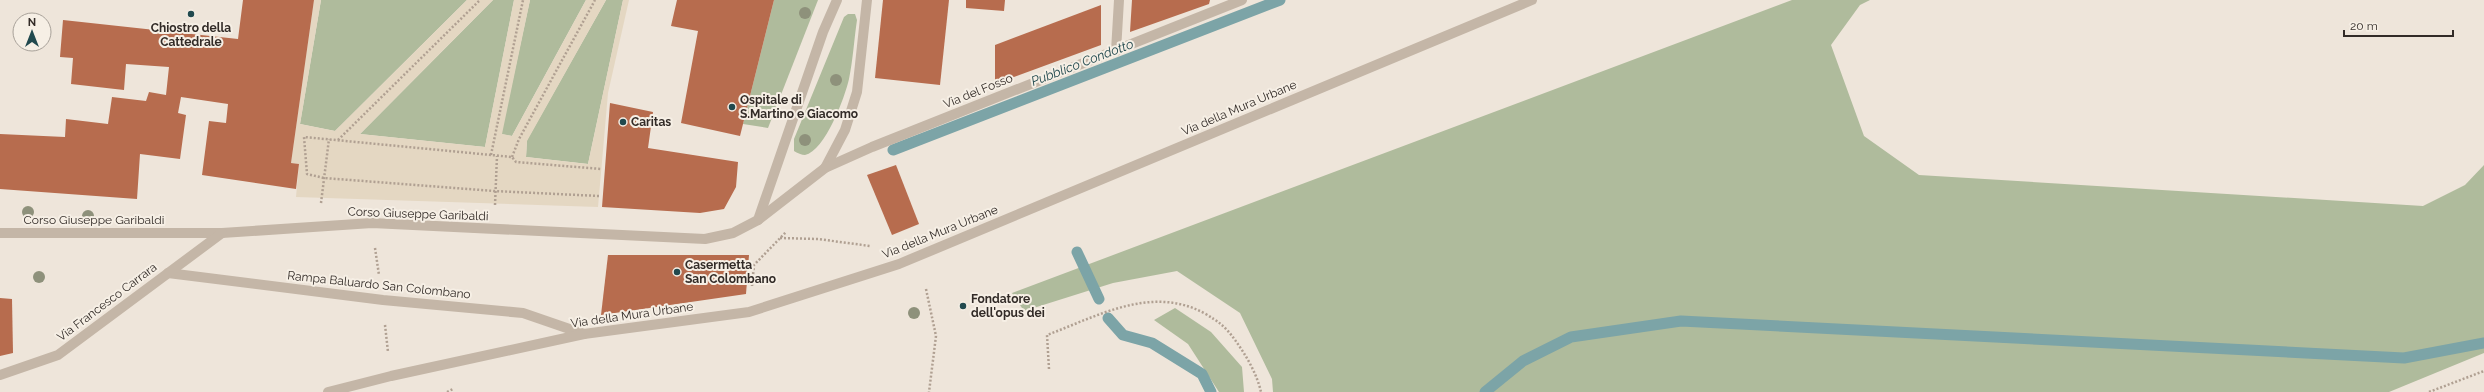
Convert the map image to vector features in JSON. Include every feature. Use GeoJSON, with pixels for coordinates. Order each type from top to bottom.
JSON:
{"type":"FeatureCollection","features":[{"type":"Feature","properties":{"kind":"street"},"geometry":{"type":"LineString","coordinates":[[758,220],[823,32],[837,0]]}},
{"type":"Feature","properties":{"kind":"street"},"geometry":{"type":"LineString","coordinates":[[825,168],[845,130],[857,92],[867,0]]}},
{"type":"Feature","properties":{"kind":"street"},"geometry":{"type":"LineString","coordinates":[[1116,51],[1119,0]]}},
{"type":"Feature","properties":{"kind":"street","name":"Via del Fosso"},"geometry":{"type":"LineString","coordinates":[[758,220],[825,168],[872,146],[1242,0]]}},
{"type":"Feature","properties":{"kind":"street","name":"Via della Mura Urbane"},"geometry":{"type":"LineString","coordinates":[[328,392],[391,376],[584,334],[749,312],[899,264],[1532,0]]}},
{"type":"Feature","properties":{"kind":"street","name":"Corso Giuseppe Garibaldi"},"geometry":{"type":"LineString","coordinates":[[0,233],[222,233],[372,223],[705,240],[733,233],[758,220]]}},
{"type":"Feature","properties":{"kind":"street","name":"Via Francesco Carrara"},"geometry":{"type":"LineString","coordinates":[[0,375],[58,355],[222,233]]}},
{"type":"Feature","properties":{"kind":"street","name":"Rampa Baluardo San Colombano"},"geometry":{"type":"LineString","coordinates":[[168,273],[383,300],[523,313],[584,334]]}},
{"type":"Feature","properties":{"kind":"path"},"geometry":{"type":"LineString","coordinates":[[337,140],[480,0]]}},
{"type":"Feature","properties":{"kind":"path"},"geometry":{"type":"LineString","coordinates":[[491,155],[523,0]]}},
{"type":"Feature","properties":{"kind":"path"},"geometry":{"type":"LineString","coordinates":[[512,157],[518,139],[595,0]]}},
{"type":"Feature","properties":{"kind":"path"},"geometry":{"type":"LineString","coordinates":[[599,196],[494,191],[324,178],[307,174],[304,137],[512,157],[516,162],[602,169]]}},
{"type":"Feature","properties":{"kind":"path"},"geometry":{"type":"LineString","coordinates":[[322,198],[329,139]]}},
{"type":"Feature","properties":{"kind":"path"},"geometry":{"type":"LineString","coordinates":[[495,180],[497,156]]}},
{"type":"Feature","properties":{"kind":"path"},"geometry":{"type":"LineString","coordinates":[[749,312],[754,265],[790,228]]}},
{"type":"Feature","properties":{"kind":"path"},"geometry":{"type":"LineString","coordinates":[[780,238],[818,240],[878,247],[899,264]]}},
{"type":"Feature","properties":{"kind":"path"},"geometry":{"type":"LineString","coordinates":[[926,289],[936,336],[929,392]]}},
{"type":"Feature","properties":{"kind":"path"},"geometry":{"type":"LineString","coordinates":[[1049,369],[1047,335],[1122,306],[1161,300],[1190,306],[1224,324],[1245,355],[1261,392]]}},
{"type":"Feature","properties":{"kind":"path"},"geometry":{"type":"LineString","coordinates":[[2428,392],[2484,371]]}},
{"type":"Feature","properties":{"kind":"green space"},"geometry":{"type":"Polygon","coordinates":[[[321,0],[467,0],[335,131],[300,124],[321,0]]]}},
{"type":"Feature","properties":{"kind":"green space"},"geometry":{"type":"Polygon","coordinates":[[[493,0],[514,0],[485,147],[360,134],[493,0]]]}},
{"type":"Feature","properties":{"kind":"green space"},"geometry":{"type":"Polygon","coordinates":[[[530,0],[586,0],[512,136],[501,134],[530,0]]]}},
{"type":"Feature","properties":{"kind":"green space"},"geometry":{"type":"Polygon","coordinates":[[[606,0],[623,0],[588,164],[526,157],[527,140],[606,0]]]}},
{"type":"Feature","properties":{"kind":"green space"},"geometry":{"type":"Polygon","coordinates":[[[774,0],[818,0],[768,128],[743,124],[774,0]]]}},
{"type":"Feature","properties":{"kind":"green space"},"geometry":{"type":"Polygon","coordinates":[[[1792,0],[1870,0],[1860,5],[1831,45],[1864,136],[1919,175],[2423,206],[2465,185],[2484,165],[2484,353],[2389,392],[1273,392],[1272,379],[1240,313],[1177,271],[1113,283],[1024,311],[1012,293],[1792,0]]]}},
{"type":"Feature","properties":{"kind":"green space"},"geometry":{"type":"Polygon","coordinates":[[[848,14],[855,14],[857,20],[847,87],[839,110],[827,134],[820,144],[812,151],[805,155],[801,154],[794,151],[794,139],[844,17],[848,14]]]}},
{"type":"Feature","properties":{"kind":"green space"},"geometry":{"type":"Polygon","coordinates":[[[1175,308],[1211,332],[1242,367],[1244,392],[1219,392],[1188,344],[1154,320],[1175,308]]]}},
{"type":"Feature","properties":{"kind":"shaded area"},"geometry":{"type":"Polygon","coordinates":[[[314,0],[321,0],[300,124],[335,131],[467,0],[493,0],[360,134],[485,147],[514,0],[530,0],[502,134],[512,136],[586,0],[606,0],[527,141],[526,157],[588,164],[623,0],[629,0],[608,93],[598,207],[296,197],[299,164],[291,163],[314,0]]]}},
{"type":"Feature","properties":{"kind":"building"},"geometry":{"type":"Polygon","coordinates":[[[243,0],[314,0],[291,163],[299,164],[296,189],[202,175],[209,121],[226,123],[228,104],[181,97],[178,113],[186,115],[180,159],[140,154],[137,199],[0,189],[0,134],[65,137],[66,119],[108,124],[112,97],[146,101],[149,92],[166,95],[169,67],[126,64],[124,90],[71,84],[73,58],[60,57],[63,20],[238,39],[243,0]]]}},
{"type":"Feature","properties":{"kind":"building"},"geometry":{"type":"Polygon","coordinates":[[[677,0],[774,0],[740,136],[681,123],[698,31],[671,26],[677,0]]]}},
{"type":"Feature","properties":{"kind":"building"},"geometry":{"type":"Polygon","coordinates":[[[883,0],[949,0],[940,85],[875,78],[883,0]]]}},
{"type":"Feature","properties":{"kind":"building"},"geometry":{"type":"Polygon","coordinates":[[[966,0],[1005,0],[1004,11],[966,8],[966,0]]]}},
{"type":"Feature","properties":{"kind":"building"},"geometry":{"type":"Polygon","coordinates":[[[1132,0],[1210,0],[1209,4],[1130,32],[1132,0]]]}},
{"type":"Feature","properties":{"kind":"building"},"geometry":{"type":"Polygon","coordinates":[[[1101,5],[1101,45],[995,84],[995,45],[1101,5]]]}},
{"type":"Feature","properties":{"kind":"building"},"geometry":{"type":"Polygon","coordinates":[[[610,103],[653,112],[648,148],[738,162],[736,187],[724,209],[700,213],[602,207],[610,103]]]}},
{"type":"Feature","properties":{"kind":"building"},"geometry":{"type":"Polygon","coordinates":[[[896,165],[919,224],[892,235],[867,175],[896,165]]]}},
{"type":"Feature","properties":{"kind":"building","name":"Casermetta San Colombano"},"geometry":{"type":"Polygon","coordinates":[[[608,255],[749,255],[746,294],[601,315],[608,255]]]}},
{"type":"Feature","properties":{"kind":"building"},"geometry":{"type":"Polygon","coordinates":[[[0,298],[12,299],[13,353],[0,356],[0,298]]]}},
{"type":"Feature","properties":{"kind":"waterway","name":"Pubblico Condotto"},"geometry":{"type":"LineString","coordinates":[[893,150],[1280,0]]}},
{"type":"Feature","properties":{"kind":"waterway"},"geometry":{"type":"LineString","coordinates":[[1077,252],[1099,299]]}},
{"type":"Feature","properties":{"kind":"waterway"},"geometry":{"type":"LineString","coordinates":[[1108,318],[1123,335],[1152,343],[1202,374],[1211,392]]}},
{"type":"Feature","properties":{"kind":"waterway"},"geometry":{"type":"LineString","coordinates":[[1485,392],[1523,361],[1571,337],[1681,321],[2404,358],[2484,343]]}},
{"type":"Feature","properties":{"kind":"place","name":"Chiostro della Cattedrale"},"geometry":{"type":"Point","coordinates":[191,14]}},
{"type":"Feature","properties":{"kind":"place","name":"Ospitale di S.Martino e Giacomo"},"geometry":{"type":"Point","coordinates":[732,107]}},
{"type":"Feature","properties":{"kind":"place","name":"Caritas"},"geometry":{"type":"Point","coordinates":[623,122]}},
{"type":"Feature","properties":{"kind":"place","name":"Casermetta San Colombano"},"geometry":{"type":"Point","coordinates":[677,272]}},
{"type":"Feature","properties":{"kind":"place","name":"Fondatore dell'opus dei"},"geometry":{"type":"Point","coordinates":[963,306]}}]}
